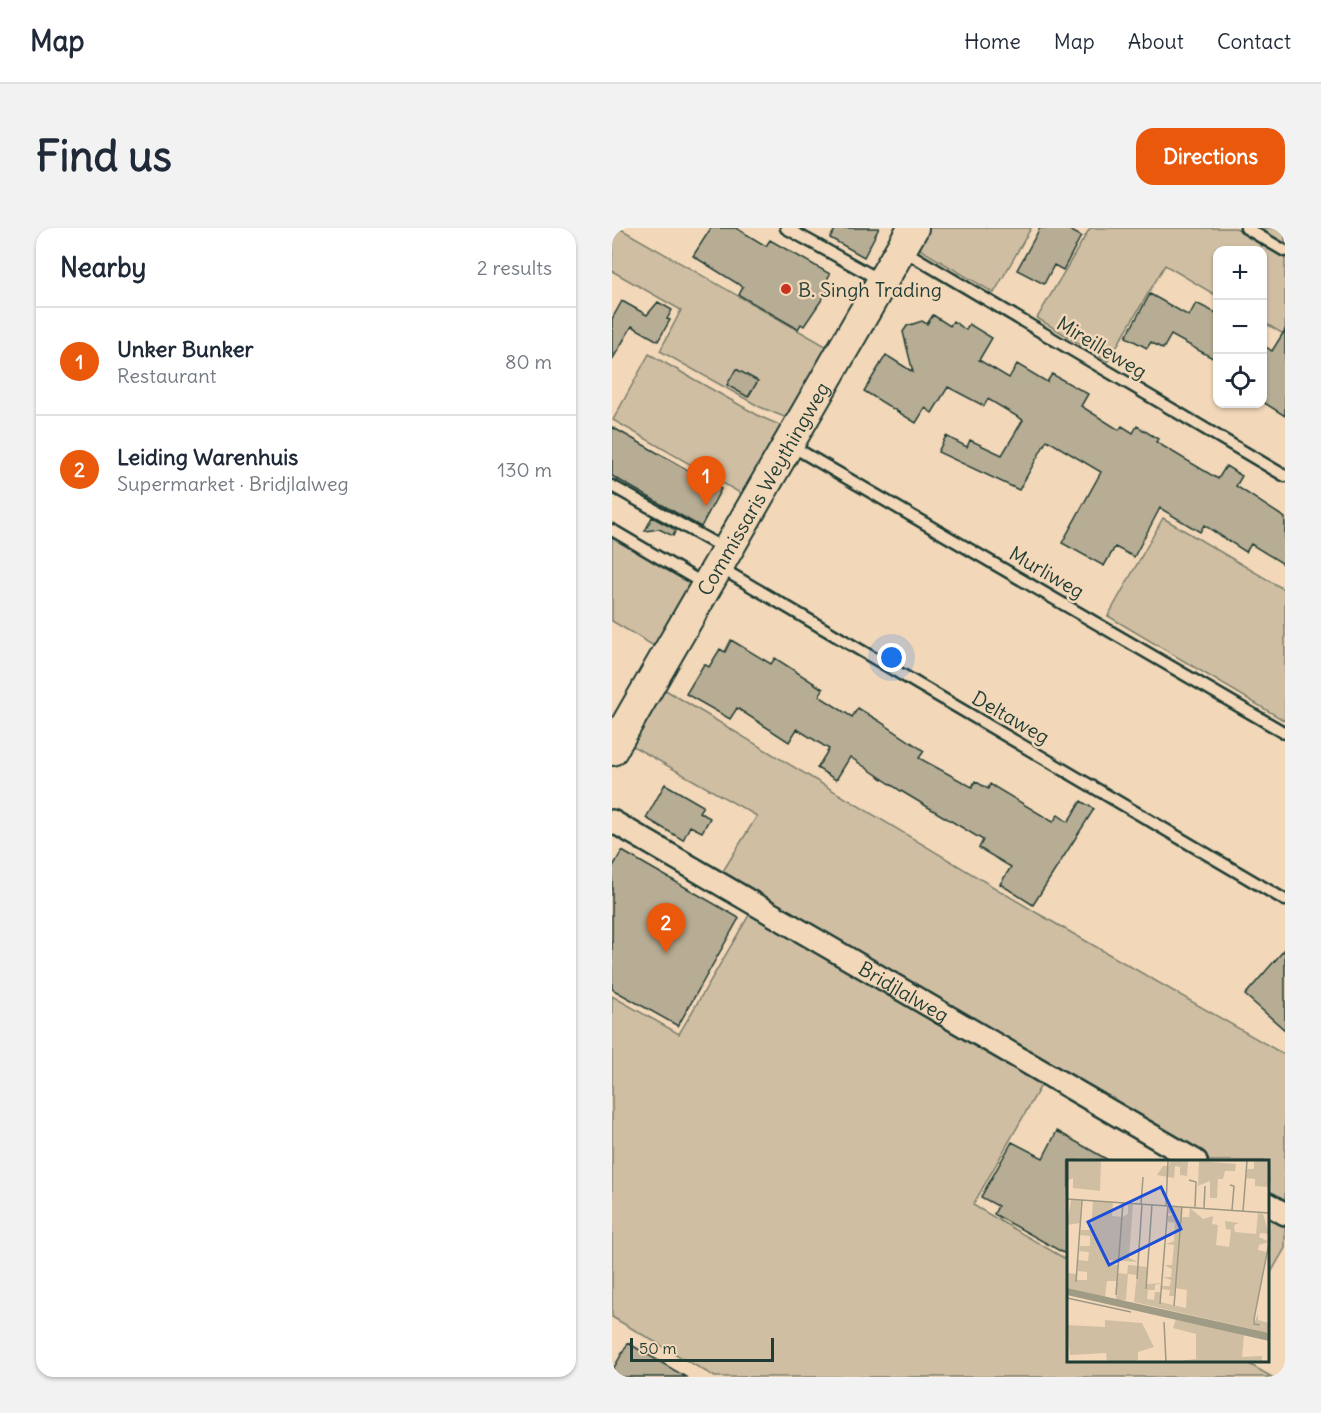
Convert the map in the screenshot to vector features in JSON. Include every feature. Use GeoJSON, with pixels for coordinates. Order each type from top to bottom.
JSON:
{"type":"FeatureCollection","features":[{"type":"Feature","properties":{"kind":"main road","name":"Commissaris Weythingweg"},"geometry":{"type":"LineString","coordinates":[[612,750],[907,239]]}},
{"type":"Feature","properties":{"kind":"street","name":"Bridjlalweg"},"geometry":{"type":"LineString","coordinates":[[614,826],[1194,1160]]}},
{"type":"Feature","properties":{"kind":"street"},"geometry":{"type":"LineString","coordinates":[[1270,1205],[1285,1214]]}},
{"type":"Feature","properties":{"kind":"lane"},"geometry":{"type":"LineString","coordinates":[[786,228],[883,282]]}},
{"type":"Feature","properties":{"kind":"lane"},"geometry":{"type":"LineString","coordinates":[[1246,228],[1285,251]]}},
{"type":"Feature","properties":{"kind":"lane","name":"Mireilleweg"},"geometry":{"type":"LineString","coordinates":[[907,239],[1285,476]]}},
{"type":"Feature","properties":{"kind":"lane","name":"Murliweg"},"geometry":{"type":"LineString","coordinates":[[789,444],[1285,733]]}},
{"type":"Feature","properties":{"kind":"lane"},"geometry":{"type":"LineString","coordinates":[[612,486],[718,568]]}},
{"type":"Feature","properties":{"kind":"lane"},"geometry":{"type":"LineString","coordinates":[[612,530],[718,568]]}},
{"type":"Feature","properties":{"kind":"lane","name":"Deltaweg"},"geometry":{"type":"LineString","coordinates":[[718,568],[1285,900]]}},
{"type":"Feature","properties":{"kind":"shaded area"},"geometry":{"type":"Polygon","coordinates":[[[613,228],[619,228],[831,349],[787,418],[760,407],[660,351],[681,310],[612,271],[613,228]]]}},
{"type":"Feature","properties":{"kind":"shaded area"},"geometry":{"type":"Polygon","coordinates":[[[926,228],[1031,228],[994,293],[921,250],[919,243],[926,228]]]}},
{"type":"Feature","properties":{"kind":"shaded area"},"geometry":{"type":"Polygon","coordinates":[[[1090,228],[1236,228],[1266,246],[1213,246],[1213,294],[1165,265],[1108,361],[1037,318],[1090,228]]]}},
{"type":"Feature","properties":{"kind":"shaded area"},"geometry":{"type":"Polygon","coordinates":[[[1255,228],[1285,228],[1285,246],[1255,228]]]}},
{"type":"Feature","properties":{"kind":"shaded area"},"geometry":{"type":"Polygon","coordinates":[[[1267,246],[1285,257],[1285,335],[1267,324],[1267,246]]]}},
{"type":"Feature","properties":{"kind":"shaded area"},"geometry":{"type":"Polygon","coordinates":[[[649,354],[761,417],[787,428],[747,497],[613,420],[649,354]]]}},
{"type":"Feature","properties":{"kind":"shaded area"},"geometry":{"type":"Polygon","coordinates":[[[1163,518],[1285,590],[1285,721],[1108,616],[1163,518]]]}},
{"type":"Feature","properties":{"kind":"shaded area"},"geometry":{"type":"Polygon","coordinates":[[[612,536],[694,584],[659,649],[612,621],[612,536]]]}},
{"type":"Feature","properties":{"kind":"shaded area"},"geometry":{"type":"Polygon","coordinates":[[[664,689],[1037,913],[1285,1055],[1285,1207],[1270,1199],[1270,1160],[1205,1160],[720,876],[757,816],[629,744],[664,689]]]}},
{"type":"Feature","properties":{"kind":"shaded area"},"geometry":{"type":"Polygon","coordinates":[[[752,910],[1044,1080],[973,1205],[1067,1260],[1067,1362],[1246,1362],[1272,1377],[715,1377],[612,1317],[612,996],[679,1034],[752,910]]]}},
{"type":"Feature","properties":{"kind":"shaded area"},"geometry":{"type":"Polygon","coordinates":[[[1270,1211],[1285,1220],[1285,1248],[1270,1274],[1270,1211]]]}},
{"type":"Feature","properties":{"kind":"building","name":"B. Singh Trading"},"geometry":{"type":"Polygon","coordinates":[[[711,228],[736,228],[766,246],[770,240],[830,274],[827,280],[833,283],[804,326],[801,324],[798,329],[739,295],[743,287],[693,256],[711,228]]]}},
{"type":"Feature","properties":{"kind":"building"},"geometry":{"type":"Polygon","coordinates":[[[836,228],[879,228],[864,257],[830,238],[836,228]]]}},
{"type":"Feature","properties":{"kind":"building"},"geometry":{"type":"Polygon","coordinates":[[[1040,228],[1066,228],[1081,236],[1063,270],[1054,265],[1044,284],[1017,270],[1040,228]]]}},
{"type":"Feature","properties":{"kind":"building"},"geometry":{"type":"Polygon","coordinates":[[[1150,294],[1189,316],[1196,303],[1213,312],[1213,358],[1171,335],[1163,349],[1151,342],[1147,348],[1126,337],[1150,294]]]}},
{"type":"Feature","properties":{"kind":"building"},"geometry":{"type":"Polygon","coordinates":[[[622,301],[647,315],[658,302],[672,310],[667,319],[670,320],[658,341],[632,326],[612,360],[612,319],[622,301]]]}},
{"type":"Feature","properties":{"kind":"building"},"geometry":{"type":"Polygon","coordinates":[[[933,315],[950,326],[953,321],[966,330],[969,324],[992,338],[979,360],[1009,378],[1017,364],[1047,382],[1052,374],[1088,394],[1081,406],[1119,430],[1122,426],[1133,433],[1137,426],[1158,439],[1156,442],[1218,479],[1226,466],[1242,476],[1236,486],[1285,518],[1285,565],[1251,544],[1246,552],[1204,525],[1200,532],[1160,508],[1134,557],[1115,547],[1104,566],[1062,543],[1101,472],[1047,440],[1019,490],[938,452],[946,436],[967,447],[970,440],[1002,455],[1023,420],[988,399],[984,406],[948,387],[932,413],[925,408],[916,423],[864,391],[886,355],[913,372],[903,332],[907,326],[922,321],[927,324],[933,315]]]}},
{"type":"Feature","properties":{"kind":"building"},"geometry":{"type":"Polygon","coordinates":[[[1285,330],[1285,416],[1267,405],[1267,348],[1272,351],[1285,330]]]}},
{"type":"Feature","properties":{"kind":"building"},"geometry":{"type":"Polygon","coordinates":[[[736,369],[758,381],[748,397],[727,385],[736,369]]]}},
{"type":"Feature","properties":{"kind":"building"},"geometry":{"type":"Polygon","coordinates":[[[612,427],[721,489],[701,527],[612,476],[612,427]]]}},
{"type":"Feature","properties":{"kind":"building"},"geometry":{"type":"Polygon","coordinates":[[[652,517],[676,530],[673,536],[659,529],[645,531],[652,517]]]}},
{"type":"Feature","properties":{"kind":"building"},"geometry":{"type":"Polygon","coordinates":[[[731,640],[771,664],[775,658],[823,689],[819,696],[852,717],[858,708],[924,751],[919,758],[972,787],[975,781],[988,789],[990,784],[1053,822],[1058,815],[1068,822],[1081,801],[1094,809],[1033,905],[1000,884],[1011,867],[979,848],[983,840],[901,791],[850,757],[836,780],[817,768],[829,749],[797,729],[789,742],[737,708],[730,719],[686,694],[704,664],[709,667],[720,649],[725,652],[731,640]]]}},
{"type":"Feature","properties":{"kind":"building"},"geometry":{"type":"Polygon","coordinates":[[[665,784],[703,806],[699,812],[710,818],[702,832],[690,826],[683,840],[646,818],[665,784]]]}},
{"type":"Feature","properties":{"kind":"building"},"geometry":{"type":"Polygon","coordinates":[[[622,851],[739,918],[678,1026],[612,989],[612,868],[622,851]]]}},
{"type":"Feature","properties":{"kind":"building"},"geometry":{"type":"Polygon","coordinates":[[[1285,949],[1285,1030],[1245,995],[1285,949]]]}},
{"type":"Feature","properties":{"kind":"building"},"geometry":{"type":"Polygon","coordinates":[[[1057,1131],[1108,1160],[1067,1160],[1067,1255],[994,1214],[998,1206],[981,1197],[1012,1142],[1043,1158],[1057,1131]]]}},
{"type":"Feature","properties":{"kind":"building"},"geometry":{"type":"Polygon","coordinates":[[[628,1343],[686,1377],[612,1377],[612,1371],[628,1343]]]}},
{"type":"Feature","properties":{"kind":"place","name":"B. Singh Trading"},"geometry":{"type":"Point","coordinates":[786,289]}},
{"type":"Feature","properties":{"kind":"place","name":"Unker Bunker"},"geometry":{"type":"Point","coordinates":[706,506]}},
{"type":"Feature","properties":{"kind":"place","name":"Leiding Warenhuis"},"geometry":{"type":"Point","coordinates":[666,953]}}]}
